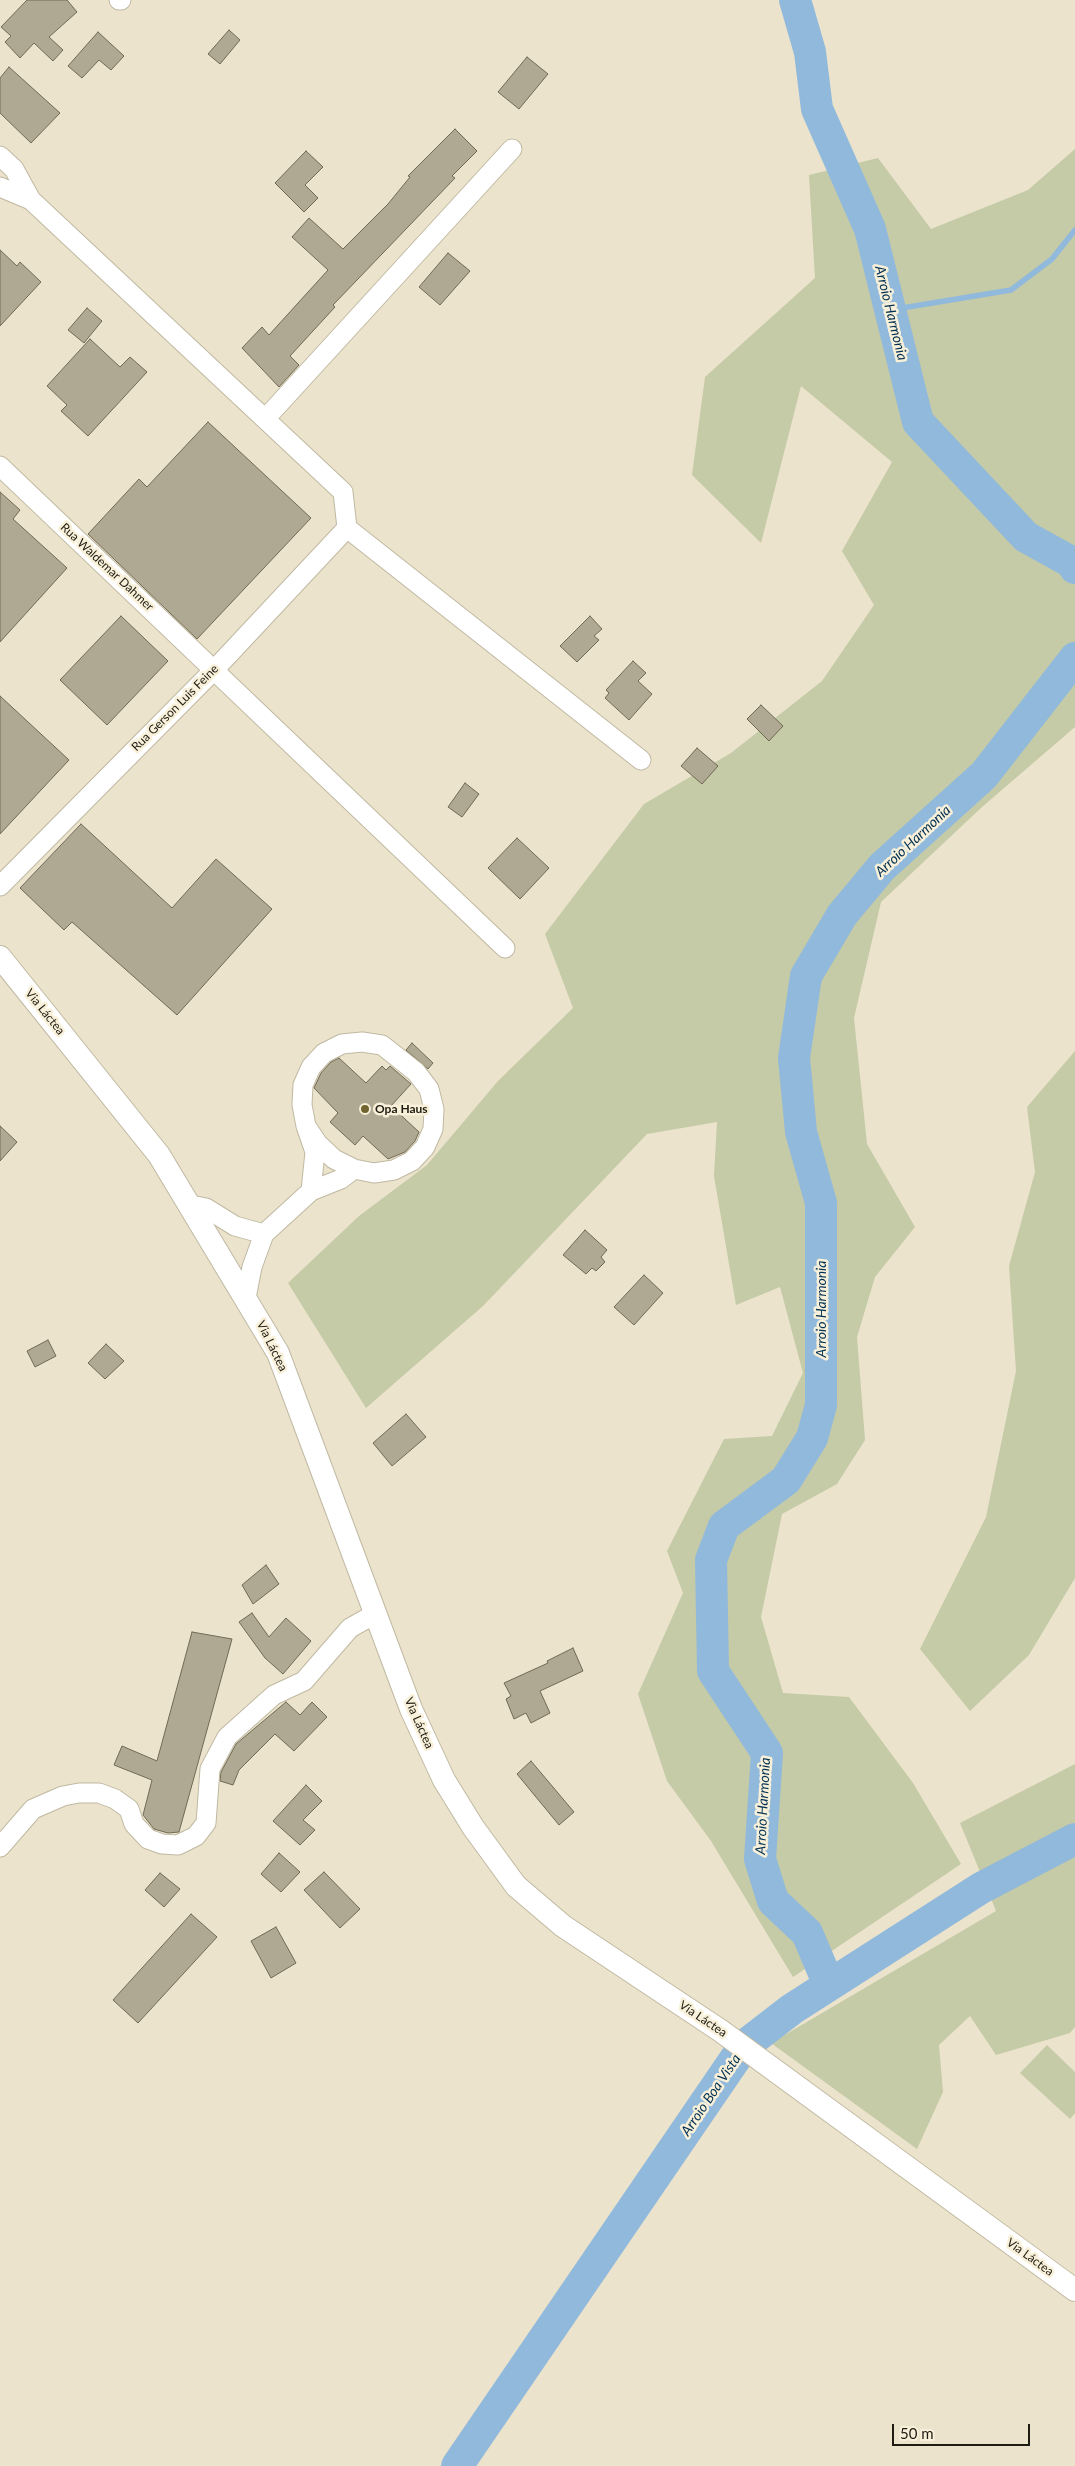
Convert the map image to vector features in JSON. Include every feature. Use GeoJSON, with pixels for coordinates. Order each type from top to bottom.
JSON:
{"type":"FeatureCollection","features":[{"type":"Feature","properties":{"kind":"main road","name":"Via Láctea"},"geometry":{"type":"LineString","coordinates":[[0,957],[159,1155],[191,1205],[278,1353],[411,1709],[444,1780],[472,1827],[516,1886],[563,1926],[722,2031],[1075,2290]]}},
{"type":"Feature","properties":{"kind":"street"},"geometry":{"type":"LineString","coordinates":[[266,418],[512,148]]}},
{"type":"Feature","properties":{"kind":"street"},"geometry":{"type":"LineString","coordinates":[[0,156],[14,170],[31,200],[343,492],[347,528],[641,760]]}},
{"type":"Feature","properties":{"kind":"street"},"geometry":{"type":"LineString","coordinates":[[0,186],[31,200]]}},
{"type":"Feature","properties":{"kind":"street","name":"Rua Waldemar Dahmer"},"geometry":{"type":"LineString","coordinates":[[0,466],[505,948]]}},
{"type":"Feature","properties":{"kind":"street","name":"Rua Gerson Luis Feine"},"geometry":{"type":"LineString","coordinates":[[0,886],[214,669],[347,528]]}},
{"type":"Feature","properties":{"kind":"street"},"geometry":{"type":"LineString","coordinates":[[306,1126],[318,1144],[334,1159],[354,1169],[374,1173],[394,1170],[412,1161],[425,1147],[432,1129],[434,1109],[429,1089],[416,1072],[382,1045],[362,1042],[342,1044],[324,1053],[311,1067],[303,1085],[302,1105],[306,1126],[316,1152],[311,1192]]}},
{"type":"Feature","properties":{"kind":"street"},"geometry":{"type":"LineString","coordinates":[[246,1298],[252,1267],[264,1234],[311,1192],[341,1179],[354,1169]]}},
{"type":"Feature","properties":{"kind":"street"},"geometry":{"type":"LineString","coordinates":[[191,1205],[206,1208],[235,1226],[264,1234]]}},
{"type":"Feature","properties":{"kind":"street"},"geometry":{"type":"LineString","coordinates":[[0,1847],[33,1809],[63,1796],[79,1793],[99,1793],[115,1799],[128,1809],[134,1824],[148,1839],[178,1845],[196,1836],[206,1823],[210,1769],[227,1737],[274,1695],[304,1681],[350,1628],[375,1614]]}},
{"type":"Feature","properties":{"kind":"green space"},"geometry":{"type":"Polygon","coordinates":[[[1075,149],[1075,727],[982,807],[881,902],[854,1018],[867,1144],[915,1227],[875,1277],[857,1337],[865,1440],[837,1484],[782,1514],[761,1617],[783,1693],[849,1697],[913,1783],[961,1864],[793,1977],[711,1841],[667,1781],[638,1694],[683,1593],[667,1551],[724,1439],[772,1436],[803,1373],[780,1287],[736,1305],[714,1176],[717,1122],[647,1134],[483,1306],[366,1408],[288,1283],[359,1216],[427,1165],[498,1081],[573,1008],[545,934],[644,804],[731,753],[822,681],[874,605],[842,551],[892,462],[801,386],[761,543],[692,475],[705,377],[815,278],[809,175],[878,158],[931,229],[1028,190],[1075,149]]]}},
{"type":"Feature","properties":{"kind":"green space"},"geometry":{"type":"Polygon","coordinates":[[[1075,1051],[1075,1578],[1029,1655],[970,1711],[920,1649],[986,1517],[1016,1371],[1009,1266],[1035,1172],[1027,1107],[1075,1051]]]}},
{"type":"Feature","properties":{"kind":"green space"},"geometry":{"type":"Polygon","coordinates":[[[1075,1764],[1075,2027],[1070,2033],[996,2055],[970,2016],[939,2045],[943,2092],[917,2149],[771,2043],[996,1911],[960,1823],[1075,1764]]]}},
{"type":"Feature","properties":{"kind":"green space"},"geometry":{"type":"Polygon","coordinates":[[[1047,2045],[1075,2072],[1075,2113],[1070,2119],[1020,2073],[1047,2045]]]}},
{"type":"Feature","properties":{"kind":"building"},"geometry":{"type":"Polygon","coordinates":[[[27,0],[67,0],[77,12],[49,37],[63,50],[53,61],[34,43],[20,58],[5,42],[11,36],[1,27],[27,0]]]}},
{"type":"Feature","properties":{"kind":"building"},"geometry":{"type":"Polygon","coordinates":[[[229,30],[240,40],[220,64],[208,54],[229,30]]]}},
{"type":"Feature","properties":{"kind":"building"},"geometry":{"type":"Polygon","coordinates":[[[98,32],[124,56],[111,70],[99,60],[82,78],[68,66],[98,32]]]}},
{"type":"Feature","properties":{"kind":"building"},"geometry":{"type":"Polygon","coordinates":[[[527,57],[548,74],[519,109],[498,92],[527,57]]]}},
{"type":"Feature","properties":{"kind":"building"},"geometry":{"type":"Polygon","coordinates":[[[9,67],[60,113],[31,143],[0,113],[0,78],[9,67]]]}},
{"type":"Feature","properties":{"kind":"building"},"geometry":{"type":"Polygon","coordinates":[[[455,129],[477,151],[452,176],[455,178],[333,305],[335,307],[290,356],[299,365],[279,387],[242,348],[262,327],[269,335],[328,270],[292,237],[309,218],[343,249],[388,204],[410,177],[408,176],[455,129]]]}},
{"type":"Feature","properties":{"kind":"building"},"geometry":{"type":"Polygon","coordinates":[[[306,151],[323,167],[305,185],[318,198],[304,212],[275,183],[306,151]]]}},
{"type":"Feature","properties":{"kind":"building"},"geometry":{"type":"Polygon","coordinates":[[[0,250],[17,266],[20,262],[41,282],[0,326],[0,250]]]}},
{"type":"Feature","properties":{"kind":"building"},"geometry":{"type":"Polygon","coordinates":[[[448,253],[470,271],[440,305],[419,287],[448,253]]]}},
{"type":"Feature","properties":{"kind":"building"},"geometry":{"type":"Polygon","coordinates":[[[87,308],[102,321],[84,343],[68,330],[87,308]]]}},
{"type":"Feature","properties":{"kind":"building"},"geometry":{"type":"Polygon","coordinates":[[[90,339],[120,367],[130,357],[147,372],[88,436],[61,411],[67,405],[47,386],[90,339]]]}},
{"type":"Feature","properties":{"kind":"building"},"geometry":{"type":"Polygon","coordinates":[[[208,422],[311,518],[197,639],[88,534],[139,479],[147,487],[208,422]]]}},
{"type":"Feature","properties":{"kind":"building"},"geometry":{"type":"Polygon","coordinates":[[[0,492],[20,510],[13,519],[67,568],[0,642],[0,492]]]}},
{"type":"Feature","properties":{"kind":"building"},"geometry":{"type":"Polygon","coordinates":[[[121,616],[168,661],[107,725],[60,680],[121,616]]]}},
{"type":"Feature","properties":{"kind":"building"},"geometry":{"type":"Polygon","coordinates":[[[590,616],[602,629],[594,636],[599,640],[577,662],[560,646],[590,616]]]}},
{"type":"Feature","properties":{"kind":"building"},"geometry":{"type":"Polygon","coordinates":[[[633,661],[646,673],[638,681],[652,694],[629,720],[605,698],[609,693],[606,690],[633,661]]]}},
{"type":"Feature","properties":{"kind":"building"},"geometry":{"type":"Polygon","coordinates":[[[0,696],[69,760],[0,834],[0,696]]]}},
{"type":"Feature","properties":{"kind":"building"},"geometry":{"type":"Polygon","coordinates":[[[761,705],[783,726],[769,741],[747,719],[761,705]]]}},
{"type":"Feature","properties":{"kind":"building"},"geometry":{"type":"Polygon","coordinates":[[[697,748],[718,766],[702,784],[681,766],[697,748]]]}},
{"type":"Feature","properties":{"kind":"building"},"geometry":{"type":"Polygon","coordinates":[[[465,783],[479,794],[462,817],[448,807],[465,783]]]}},
{"type":"Feature","properties":{"kind":"building"},"geometry":{"type":"Polygon","coordinates":[[[81,824],[172,908],[216,859],[272,909],[177,1015],[72,922],[64,930],[20,888],[81,824]]]}},
{"type":"Feature","properties":{"kind":"building"},"geometry":{"type":"Polygon","coordinates":[[[517,838],[549,868],[520,899],[488,868],[517,838]]]}},
{"type":"Feature","properties":{"kind":"building"},"geometry":{"type":"Polygon","coordinates":[[[412,1043],[433,1063],[428,1069],[406,1050],[412,1043]]]}},
{"type":"Feature","properties":{"kind":"building","name":"Opa Haus"},"geometry":{"type":"Polygon","coordinates":[[[339,1058],[366,1083],[382,1066],[386,1070],[390,1066],[411,1084],[391,1106],[419,1132],[415,1141],[405,1152],[388,1159],[363,1136],[355,1145],[330,1122],[338,1113],[314,1088],[321,1073],[331,1062],[339,1058]]]}},
{"type":"Feature","properties":{"kind":"building"},"geometry":{"type":"Polygon","coordinates":[[[0,1126],[17,1142],[0,1161],[0,1126]]]}},
{"type":"Feature","properties":{"kind":"building"},"geometry":{"type":"Polygon","coordinates":[[[585,1230],[607,1250],[601,1257],[605,1262],[596,1271],[592,1268],[586,1274],[563,1255],[585,1230]]]}},
{"type":"Feature","properties":{"kind":"building"},"geometry":{"type":"Polygon","coordinates":[[[644,1275],[663,1293],[634,1325],[614,1307],[644,1275]]]}},
{"type":"Feature","properties":{"kind":"building"},"geometry":{"type":"Polygon","coordinates":[[[48,1340],[56,1356],[35,1367],[27,1351],[48,1340]]]}},
{"type":"Feature","properties":{"kind":"building"},"geometry":{"type":"Polygon","coordinates":[[[106,1344],[124,1361],[105,1379],[88,1363],[106,1344]]]}},
{"type":"Feature","properties":{"kind":"building"},"geometry":{"type":"Polygon","coordinates":[[[406,1414],[426,1437],[392,1466],[373,1443],[406,1414]]]}},
{"type":"Feature","properties":{"kind":"building"},"geometry":{"type":"Polygon","coordinates":[[[266,1565],[279,1584],[253,1604],[242,1585],[266,1565]]]}},
{"type":"Feature","properties":{"kind":"building"},"geometry":{"type":"Polygon","coordinates":[[[252,1613],[269,1637],[286,1618],[311,1641],[283,1674],[265,1658],[239,1622],[252,1613]]]}},
{"type":"Feature","properties":{"kind":"building"},"geometry":{"type":"Polygon","coordinates":[[[192,1632],[232,1639],[179,1832],[168,1833],[154,1829],[143,1815],[152,1780],[114,1765],[122,1746],[157,1761],[192,1632]]]}},
{"type":"Feature","properties":{"kind":"building"},"geometry":{"type":"Polygon","coordinates":[[[573,1648],[583,1671],[540,1691],[550,1713],[531,1723],[526,1713],[514,1719],[506,1699],[511,1696],[504,1683],[548,1663],[547,1661],[573,1648]]]}},
{"type":"Feature","properties":{"kind":"building"},"geometry":{"type":"Polygon","coordinates":[[[286,1702],[300,1715],[312,1702],[327,1717],[294,1751],[275,1734],[239,1770],[233,1785],[220,1781],[221,1772],[236,1744],[286,1702]]]}},
{"type":"Feature","properties":{"kind":"building"},"geometry":{"type":"Polygon","coordinates":[[[531,1761],[574,1812],[559,1825],[517,1774],[531,1761]]]}},
{"type":"Feature","properties":{"kind":"building"},"geometry":{"type":"Polygon","coordinates":[[[306,1785],[322,1801],[303,1820],[315,1830],[300,1845],[273,1821],[306,1785]]]}},
{"type":"Feature","properties":{"kind":"building"},"geometry":{"type":"Polygon","coordinates":[[[279,1853],[300,1872],[281,1892],[261,1874],[279,1853]]]}},
{"type":"Feature","properties":{"kind":"building"},"geometry":{"type":"Polygon","coordinates":[[[324,1872],[360,1909],[340,1928],[304,1890],[324,1872]]]}},
{"type":"Feature","properties":{"kind":"building"},"geometry":{"type":"Polygon","coordinates":[[[160,1873],[180,1889],[164,1907],[145,1890],[160,1873]]]}},
{"type":"Feature","properties":{"kind":"building"},"geometry":{"type":"Polygon","coordinates":[[[191,1914],[217,1937],[138,2023],[113,2000],[191,1914]]]}},
{"type":"Feature","properties":{"kind":"building"},"geometry":{"type":"Polygon","coordinates":[[[276,1927],[296,1963],[271,1978],[251,1941],[276,1927]]]}},
{"type":"Feature","properties":{"kind":"waterway","name":"Arroio Harmonia"},"geometry":{"type":"LineString","coordinates":[[795,0],[810,52],[817,109],[870,229],[918,422],[1026,537],[1073,563],[1075,568]]}},
{"type":"Feature","properties":{"kind":"waterway"},"geometry":{"type":"LineString","coordinates":[[890,310],[1011,290],[1052,259],[1075,230]]}},
{"type":"Feature","properties":{"kind":"waterway","name":"Arroio Harmonia"},"geometry":{"type":"LineString","coordinates":[[829,1985],[807,1933],[773,1901],[760,1859],[767,1753],[713,1671],[711,1560],[724,1526],[786,1480],[812,1438],[821,1405],[821,1203],[801,1132],[794,1058],[806,976],[842,915],[882,867],[984,775],[1075,658]]}},
{"type":"Feature","properties":{"kind":"waterway","name":"Arroio Boa Vista"},"geometry":{"type":"LineString","coordinates":[[457,2466],[744,2046],[792,2009],[981,1888],[1075,1839]]}},
{"type":"Feature","properties":{"kind":"place","name":"Opa Haus"},"geometry":{"type":"Point","coordinates":[365,1109]}}]}
